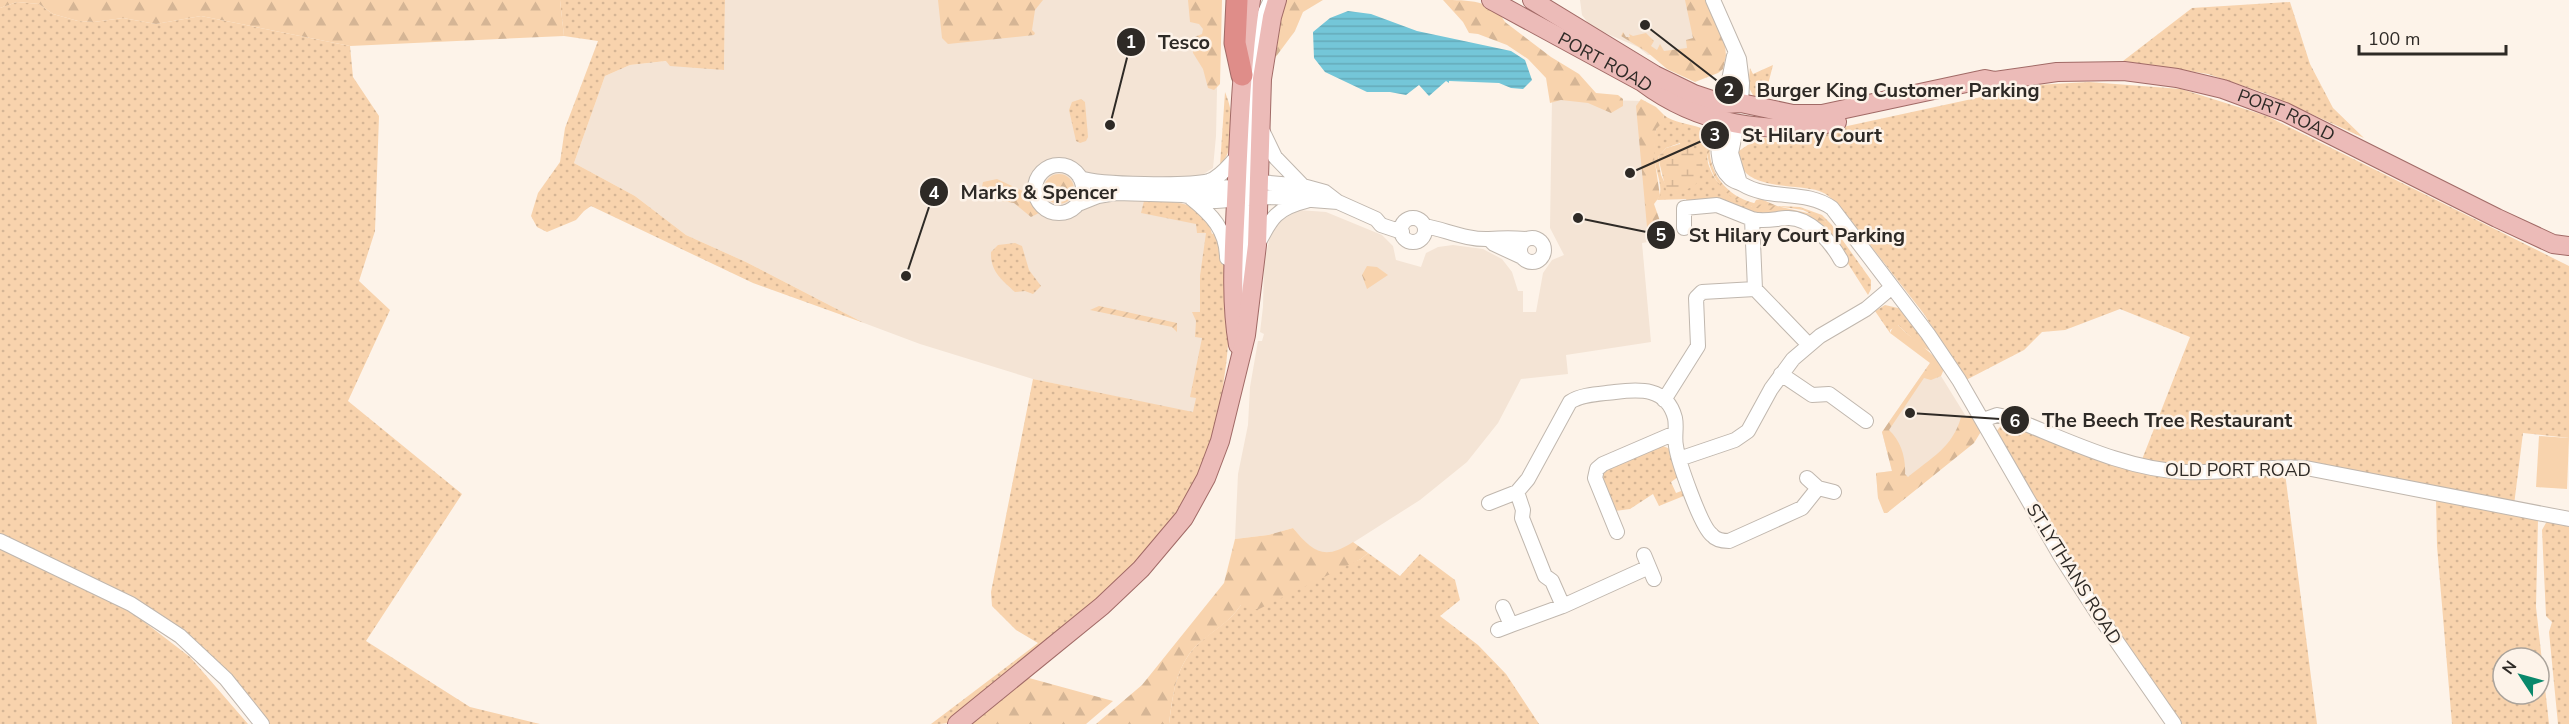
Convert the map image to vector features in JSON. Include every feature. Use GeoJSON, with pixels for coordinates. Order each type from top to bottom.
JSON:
{"type":"FeatureCollection","features":[{"type":"Feature","properties":{"kind":"highway"},"geometry":{"type":"LineString","coordinates":[[1237,0],[1235,43],[1242,75]]}},
{"type":"Feature","properties":{"kind":"main road"},"geometry":{"type":"LineString","coordinates":[[957,724],[1102,606],[1141,569],[1169,538],[1196,499],[1213,460],[1246,335],[1257,245],[1247,191],[1237,157],[1242,75],[1251,0]]}},
{"type":"Feature","properties":{"kind":"main road"},"geometry":{"type":"LineString","coordinates":[[1239,355],[1235,293],[1247,191],[1260,125],[1266,48],[1277,0]]}},
{"type":"Feature","properties":{"kind":"main road","name":"PORT ROAD"},"geometry":{"type":"LineString","coordinates":[[1491,0],[1690,109],[1731,113],[1822,114],[1985,79],[1995,81],[2057,72],[2124,71],[2178,78],[2237,93],[2285,112],[2561,245],[2558,252],[2569,259]]}},
{"type":"Feature","properties":{"kind":"main road","name":"PORT ROAD"},"geometry":{"type":"LineString","coordinates":[[1532,0],[1655,75],[1731,113]]}},
{"type":"Feature","properties":{"kind":"street"},"geometry":{"type":"LineString","coordinates":[[1236,333],[1241,316],[1244,274],[1255,58],[1262,20],[1272,0]]}},
{"type":"Feature","properties":{"kind":"street"},"geometry":{"type":"LineString","coordinates":[[1713,0],[1735,54],[1731,153],[1740,183],[1761,193],[1806,197],[1826,204],[1837,213],[1943,355],[1983,420]]}},
{"type":"Feature","properties":{"kind":"street"},"geometry":{"type":"LineString","coordinates":[[1260,125],[1275,157],[1303,186]]}},
{"type":"Feature","properties":{"kind":"street"},"geometry":{"type":"LineString","coordinates":[[1078,204],[1083,192],[1080,178],[1073,170],[1058,165],[1043,171],[1035,186],[1037,201],[1048,211],[1064,213],[1078,204],[1111,193],[1188,190],[1218,176],[1237,157]]}},
{"type":"Feature","properties":{"kind":"street"},"geometry":{"type":"LineString","coordinates":[[1080,178],[1104,184],[1188,190],[1208,200],[1247,191],[1303,186],[1325,192],[1338,202],[1376,219],[1383,218],[1402,228],[1405,239],[1413,242],[1424,231],[1445,230],[1453,234],[1489,239],[1534,238],[1541,243],[1543,254],[1538,260],[1532,262],[1502,249],[1489,239]]}},
{"type":"Feature","properties":{"kind":"street"},"geometry":{"type":"LineString","coordinates":[[1188,190],[1216,220],[1223,233],[1227,251],[1227,270],[1235,293]]}},
{"type":"Feature","properties":{"kind":"street"},"geometry":{"type":"LineString","coordinates":[[1247,191],[1338,202]]}},
{"type":"Feature","properties":{"kind":"street"},"geometry":{"type":"LineString","coordinates":[[1257,245],[1276,214],[1296,204],[1314,199]]}},
{"type":"Feature","properties":{"kind":"street"},"geometry":{"type":"LineString","coordinates":[[1684,228],[1684,208],[1717,206],[1752,219],[1767,221],[1788,218],[1802,221],[1829,242],[1841,260]]}},
{"type":"Feature","properties":{"kind":"street"},"geometry":{"type":"LineString","coordinates":[[1402,228],[1414,218],[1422,221],[1424,231]]}},
{"type":"Feature","properties":{"kind":"street"},"geometry":{"type":"LineString","coordinates":[[1752,219],[1755,289],[1809,345]]}},
{"type":"Feature","properties":{"kind":"street"},"geometry":{"type":"LineString","coordinates":[[1522,257],[1521,244],[1527,239]]}},
{"type":"Feature","properties":{"kind":"street"},"geometry":{"type":"LineString","coordinates":[[1679,459],[1735,440],[1748,431],[1781,374],[1809,345],[1866,309],[1892,287]]}},
{"type":"Feature","properties":{"kind":"street"},"geometry":{"type":"LineString","coordinates":[[1664,400],[1698,346],[1698,294],[1755,289]]}},
{"type":"Feature","properties":{"kind":"street"},"geometry":{"type":"LineString","coordinates":[[1781,374],[1812,395],[1829,394],[1866,421]]}},
{"type":"Feature","properties":{"kind":"street"},"geometry":{"type":"LineString","coordinates":[[1489,503],[1517,492],[1534,470],[1566,408],[1574,399],[1643,389],[1664,400],[1675,419],[1679,459],[1711,535],[1723,541],[1740,537],[1802,508],[1818,488]]}},
{"type":"Feature","properties":{"kind":"street","name":"OLD PORT ROAD"},"geometry":{"type":"LineString","coordinates":[[1983,420],[1997,415],[2011,418],[2108,455],[2158,470],[2188,472],[2269,466],[2306,468],[2569,519]]}},
{"type":"Feature","properties":{"kind":"street","name":"ST.LYTHANS ROAD"},"geometry":{"type":"LineString","coordinates":[[1983,420],[2061,557],[2174,724]]}},
{"type":"Feature","properties":{"kind":"street"},"geometry":{"type":"LineString","coordinates":[[1617,532],[1595,478],[1597,469],[1603,464],[1675,433]]}},
{"type":"Feature","properties":{"kind":"street"},"geometry":{"type":"LineString","coordinates":[[1807,478],[1818,488],[1834,492]]}},
{"type":"Feature","properties":{"kind":"street"},"geometry":{"type":"LineString","coordinates":[[1517,492],[1523,510],[1522,518],[1545,576],[1552,581],[1563,606]]}},
{"type":"Feature","properties":{"kind":"street"},"geometry":{"type":"LineString","coordinates":[[0,541],[131,603],[180,636],[226,679],[262,724]]}},
{"type":"Feature","properties":{"kind":"street"},"geometry":{"type":"LineString","coordinates":[[1503,607],[1504,628],[1563,606],[1649,567]]}},
{"type":"Feature","properties":{"kind":"shaded area"},"geometry":{"type":"Polygon","coordinates":[[[725,0],[1219,0],[1216,136],[1213,168],[1202,175],[1195,209],[1213,241],[1208,416],[1033,379],[920,344],[864,323],[746,262],[686,235],[635,196],[574,163],[605,76],[630,65],[667,61],[724,70],[725,0]]]}},
{"type":"Feature","properties":{"kind":"shaded area"},"geometry":{"type":"Polygon","coordinates":[[[1580,0],[1695,0],[1702,52],[1648,55],[1638,47],[1589,24],[1582,15],[1580,0]]]}},
{"type":"Feature","properties":{"kind":"shaded area"},"geometry":{"type":"Polygon","coordinates":[[[1552,99],[1646,101],[1653,241],[1642,243],[1651,342],[1566,355],[1568,374],[1521,379],[1498,423],[1467,462],[1420,500],[1343,549],[1323,553],[1309,547],[1293,528],[1268,535],[1235,539],[1238,474],[1248,425],[1250,387],[1258,341],[1262,341],[1264,334],[1260,332],[1264,262],[1270,237],[1278,223],[1298,210],[1326,212],[1382,235],[1393,246],[1396,260],[1421,267],[1426,253],[1438,247],[1453,245],[1483,249],[1502,259],[1512,272],[1518,291],[1523,291],[1523,312],[1536,312],[1543,273],[1552,260],[1564,255],[1550,228],[1552,99]]]}},
{"type":"Feature","properties":{"kind":"shaded area"},"geometry":{"type":"Polygon","coordinates":[[[1930,363],[1936,368],[1975,431],[1885,509],[1878,498],[1876,473],[1892,471],[1882,432],[1930,363]]]}},
{"type":"Feature","properties":{"kind":"green space"},"geometry":{"type":"Polygon","coordinates":[[[0,0],[560,0],[564,36],[350,46],[201,16],[156,24],[123,18],[94,22],[78,21],[53,14],[39,4],[17,2],[0,8],[0,0]]]}},
{"type":"Feature","properties":{"kind":"green space"},"geometry":{"type":"Polygon","coordinates":[[[560,0],[725,0],[724,70],[670,66],[666,61],[630,65],[605,76],[574,163],[635,196],[686,235],[746,262],[864,323],[753,283],[591,206],[576,220],[547,232],[537,227],[531,216],[538,193],[560,162],[565,128],[598,41],[564,36],[560,0]]]}},
{"type":"Feature","properties":{"kind":"green space"},"geometry":{"type":"Polygon","coordinates":[[[938,0],[1043,0],[1035,10],[1032,30],[1034,35],[948,44],[942,38],[938,0]]]}},
{"type":"Feature","properties":{"kind":"green space"},"geometry":{"type":"Polygon","coordinates":[[[1188,0],[1222,0],[1220,84],[1214,90],[1208,88],[1203,69],[1193,53],[1192,38],[1202,34],[1203,29],[1199,24],[1190,22],[1188,0]]]}},
{"type":"Feature","properties":{"kind":"green space"},"geometry":{"type":"Polygon","coordinates":[[[1284,0],[1323,0],[1303,12],[1295,31],[1272,62],[1284,0]]]}},
{"type":"Feature","properties":{"kind":"green space"},"geometry":{"type":"Polygon","coordinates":[[[1443,0],[1470,1],[1494,9],[1505,22],[1551,57],[1579,74],[1596,93],[1618,95],[1623,99],[1623,106],[1611,113],[1588,103],[1561,100],[1550,103],[1546,78],[1528,59],[1507,45],[1469,33],[1463,22],[1443,0]]]}},
{"type":"Feature","properties":{"kind":"green space"},"geometry":{"type":"Polygon","coordinates":[[[1685,0],[1707,0],[1725,45],[1726,56],[1723,69],[1695,82],[1667,69],[1647,52],[1621,36],[1623,32],[1626,37],[1630,37],[1629,34],[1633,36],[1646,33],[1654,41],[1651,46],[1657,50],[1660,44],[1664,51],[1687,48],[1686,40],[1693,38],[1685,0]]]}},
{"type":"Feature","properties":{"kind":"green space"},"geometry":{"type":"Polygon","coordinates":[[[17,2],[39,4],[53,14],[78,21],[94,22],[123,18],[156,24],[201,16],[350,46],[353,77],[379,116],[375,231],[359,281],[390,310],[348,401],[462,494],[366,641],[470,707],[540,724],[265,724],[164,623],[0,538],[0,8],[17,2]]]}},
{"type":"Feature","properties":{"kind":"green space"},"geometry":{"type":"Polygon","coordinates":[[[2290,2],[2310,64],[2333,108],[2364,138],[2267,94],[2208,74],[2123,61],[2192,8],[2290,2]]]}},
{"type":"Feature","properties":{"kind":"green space"},"geometry":{"type":"Polygon","coordinates":[[[1773,65],[1764,100],[1754,97],[1748,86],[1750,68],[1753,74],[1773,65]]]}},
{"type":"Feature","properties":{"kind":"green space"},"geometry":{"type":"Polygon","coordinates":[[[2089,82],[2181,89],[2267,116],[2569,266],[2569,438],[2523,433],[2514,505],[2346,471],[2209,467],[2141,462],[2190,337],[2120,309],[2065,330],[2042,332],[2024,350],[1966,380],[1924,314],[1838,204],[1819,191],[1756,180],[1740,164],[1739,151],[1752,142],[1753,137],[1766,138],[1770,142],[1793,142],[1796,137],[2036,85],[2089,82]]]}},
{"type":"Feature","properties":{"kind":"green space"},"geometry":{"type":"Polygon","coordinates":[[[1225,92],[1232,119],[1232,129],[1229,149],[1220,166],[1225,92]]]}},
{"type":"Feature","properties":{"kind":"green space"},"geometry":{"type":"Polygon","coordinates":[[[1081,99],[1085,102],[1088,137],[1086,141],[1080,143],[1076,141],[1069,110],[1072,102],[1081,99]]]}},
{"type":"Feature","properties":{"kind":"green space"},"geometry":{"type":"Polygon","coordinates":[[[1641,99],[1656,107],[1664,115],[1662,123],[1656,129],[1654,156],[1660,196],[1654,204],[1660,221],[1654,240],[1648,238],[1636,106],[1641,99]]]}},
{"type":"Feature","properties":{"kind":"green space"},"geometry":{"type":"Polygon","coordinates":[[[1664,115],[1701,128],[1700,131],[1706,142],[1709,166],[1719,184],[1736,198],[1774,217],[1688,203],[1686,199],[1657,200],[1660,190],[1654,161],[1654,140],[1657,127],[1664,115]],[[1680,143],[1666,148],[1658,157],[1661,175],[1668,190],[1689,188],[1680,143]]]}},
{"type":"Feature","properties":{"kind":"green space"},"geometry":{"type":"Polygon","coordinates":[[[1709,138],[1710,158],[1715,172],[1727,189],[1745,200],[1776,206],[1776,210],[1746,205],[1724,191],[1711,168],[1707,154],[1706,139],[1709,138]]]}},
{"type":"Feature","properties":{"kind":"green space"},"geometry":{"type":"Polygon","coordinates":[[[1687,142],[1692,145],[1698,155],[1701,168],[1698,180],[1695,185],[1683,192],[1666,190],[1658,157],[1666,148],[1687,142]]]}},
{"type":"Feature","properties":{"kind":"green space"},"geometry":{"type":"Polygon","coordinates":[[[1059,174],[1065,175],[1073,183],[1073,195],[1065,203],[1059,204],[1053,203],[1045,195],[1044,189],[1045,183],[1053,175],[1059,174]]]}},
{"type":"Feature","properties":{"kind":"green space"},"geometry":{"type":"Polygon","coordinates":[[[997,179],[1027,193],[1039,213],[1031,217],[1014,203],[984,198],[981,191],[983,182],[997,179]]]}},
{"type":"Feature","properties":{"kind":"green space"},"geometry":{"type":"Polygon","coordinates":[[[1761,199],[1777,206],[1816,215],[1825,221],[1836,235],[1845,252],[1842,255],[1822,230],[1751,209],[1756,200],[1761,199]]]}},
{"type":"Feature","properties":{"kind":"green space"},"geometry":{"type":"Polygon","coordinates":[[[1144,201],[1176,203],[1195,208],[1208,223],[1212,234],[1219,230],[1223,245],[1229,333],[1221,398],[1209,450],[1195,482],[1177,512],[1156,539],[1109,589],[968,711],[949,723],[931,724],[1038,643],[1016,630],[992,606],[991,592],[1033,379],[1193,412],[1196,398],[1190,397],[1202,338],[1195,337],[1196,321],[1192,312],[1200,312],[1200,276],[1206,233],[1197,233],[1196,224],[1141,213],[1144,201]]]}},
{"type":"Feature","properties":{"kind":"green space"},"geometry":{"type":"Polygon","coordinates":[[[1776,206],[1800,207],[1822,215],[1871,280],[1868,295],[1825,221],[1803,210],[1776,206]]]}},
{"type":"Feature","properties":{"kind":"green space"},"geometry":{"type":"Polygon","coordinates":[[[1015,243],[1022,246],[1029,270],[1041,286],[1033,294],[1025,291],[1015,292],[998,275],[993,265],[991,252],[998,245],[1015,243]]]}},
{"type":"Feature","properties":{"kind":"green space"},"geometry":{"type":"Polygon","coordinates":[[[1367,266],[1377,267],[1388,275],[1367,289],[1362,275],[1367,266]]]}},
{"type":"Feature","properties":{"kind":"green space"},"geometry":{"type":"Polygon","coordinates":[[[1885,305],[1898,308],[1900,305],[1937,355],[1919,345],[1898,325],[1890,330],[1890,333],[1875,311],[1885,305]]]}},
{"type":"Feature","properties":{"kind":"green space"},"geometry":{"type":"Polygon","coordinates":[[[1099,306],[1177,323],[1177,332],[1172,327],[1090,310],[1099,306]]]}},
{"type":"Feature","properties":{"kind":"green space"},"geometry":{"type":"Polygon","coordinates":[[[1894,325],[1898,325],[1928,351],[1944,369],[1941,376],[1931,380],[1924,378],[1889,430],[1897,439],[1902,450],[1905,474],[1908,477],[1947,444],[1961,417],[1973,415],[1982,430],[1974,443],[1887,513],[1884,513],[1878,498],[1876,473],[1892,471],[1882,432],[1930,363],[1890,333],[1894,325]]]}},
{"type":"Feature","properties":{"kind":"green space"},"geometry":{"type":"Polygon","coordinates":[[[2007,423],[2161,477],[2258,472],[2285,473],[2317,724],[2181,724],[2090,595],[1996,432],[2002,424],[2007,423]]]}},
{"type":"Feature","properties":{"kind":"green space"},"geometry":{"type":"Polygon","coordinates":[[[2539,436],[2569,438],[2567,489],[2536,487],[2539,436]]]}},
{"type":"Feature","properties":{"kind":"green space"},"geometry":{"type":"Polygon","coordinates":[[[1663,446],[1670,449],[1678,477],[1671,482],[1676,493],[1684,490],[1686,495],[1659,506],[1653,494],[1630,509],[1615,511],[1600,472],[1663,446]]]}},
{"type":"Feature","properties":{"kind":"green space"},"geometry":{"type":"Polygon","coordinates":[[[2436,499],[2538,519],[2536,607],[2540,646],[2491,646],[2491,706],[2547,706],[2549,724],[2452,724],[2437,546],[2436,499]]]}},
{"type":"Feature","properties":{"kind":"green space"},"geometry":{"type":"Polygon","coordinates":[[[2547,521],[2569,523],[2569,724],[2558,724],[2549,632],[2552,622],[2546,616],[2542,530],[2547,521]]]}},
{"type":"Feature","properties":{"kind":"green space"},"geometry":{"type":"Polygon","coordinates":[[[1293,528],[1307,543],[1320,551],[1334,551],[1353,542],[1368,553],[1361,559],[1259,609],[1249,609],[1241,605],[1196,646],[1183,663],[1176,682],[1169,724],[1096,724],[1142,685],[1224,583],[1235,539],[1268,535],[1293,528]]]}},
{"type":"Feature","properties":{"kind":"green space"},"geometry":{"type":"Polygon","coordinates":[[[0,543],[57,577],[117,601],[190,657],[248,724],[0,724],[0,543]]]}},
{"type":"Feature","properties":{"kind":"green space"},"geometry":{"type":"Polygon","coordinates":[[[1368,553],[1400,576],[1420,554],[1455,580],[1460,600],[1440,616],[1478,645],[1506,674],[1539,724],[1169,724],[1176,682],[1183,663],[1196,646],[1231,617],[1241,605],[1361,559],[1368,553]]]}},
{"type":"Feature","properties":{"kind":"green space"},"geometry":{"type":"Polygon","coordinates":[[[1029,678],[1113,701],[1086,724],[971,724],[1029,678]]]}},
{"type":"Feature","properties":{"kind":"water"},"geometry":{"type":"Polygon","coordinates":[[[1348,11],[1371,14],[1417,31],[1511,51],[1525,60],[1532,80],[1523,89],[1511,88],[1499,83],[1449,81],[1449,83],[1446,81],[1429,96],[1419,85],[1406,95],[1367,92],[1325,72],[1314,58],[1313,32],[1330,18],[1348,11]]]}},
{"type":"Feature","properties":{"kind":"place","name":"Burger King Customer Parking"},"geometry":{"type":"Point","coordinates":[1645,25]}},
{"type":"Feature","properties":{"kind":"place","name":"Tesco"},"geometry":{"type":"Point","coordinates":[1110,125]}},
{"type":"Feature","properties":{"kind":"place","name":"St Hilary Court"},"geometry":{"type":"Point","coordinates":[1630,173]}},
{"type":"Feature","properties":{"kind":"place","name":"St Hilary Court Parking"},"geometry":{"type":"Point","coordinates":[1578,218]}},
{"type":"Feature","properties":{"kind":"place","name":"Marks & Spencer"},"geometry":{"type":"Point","coordinates":[906,276]}},
{"type":"Feature","properties":{"kind":"place","name":"The Beech Tree Restaurant"},"geometry":{"type":"Point","coordinates":[1910,413]}}]}
